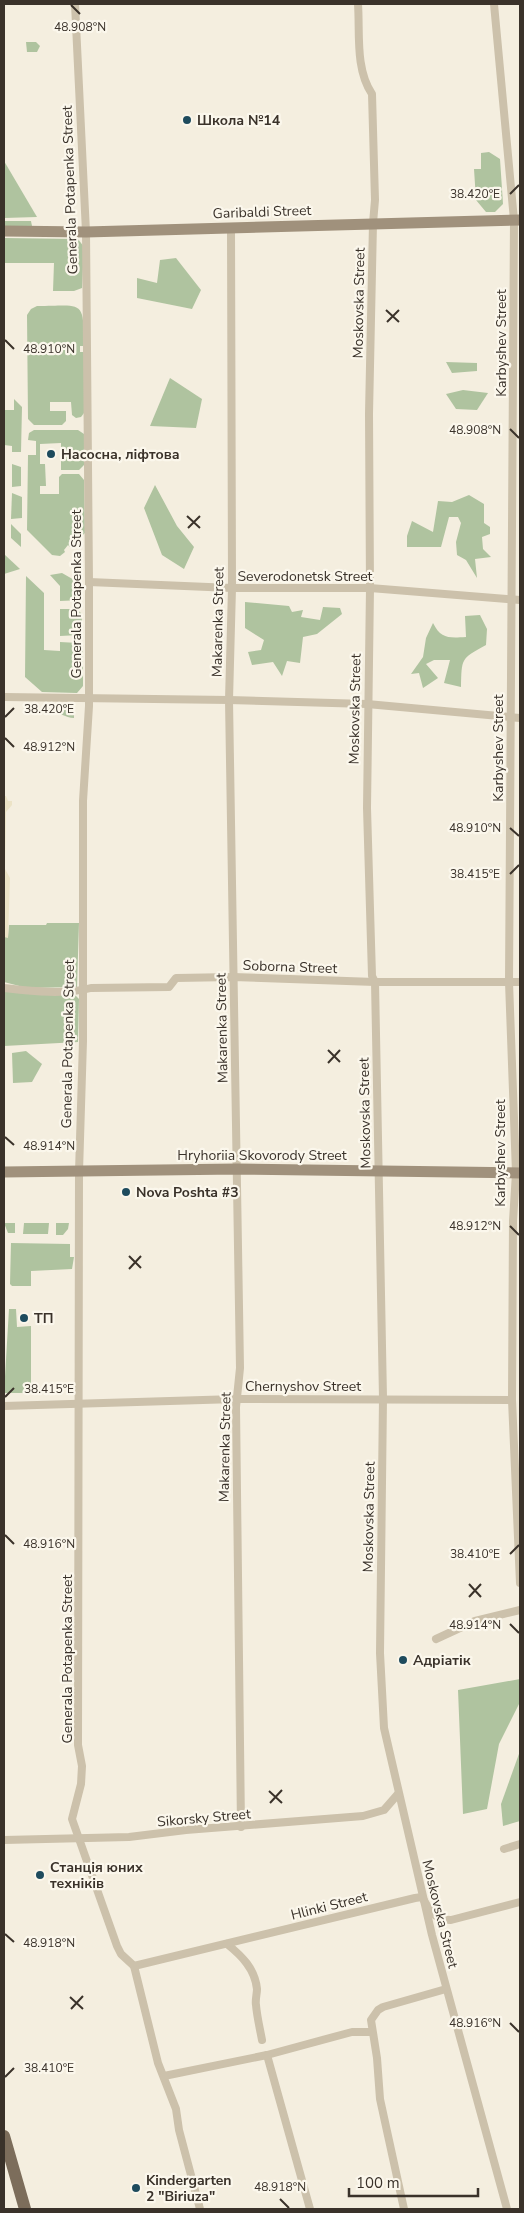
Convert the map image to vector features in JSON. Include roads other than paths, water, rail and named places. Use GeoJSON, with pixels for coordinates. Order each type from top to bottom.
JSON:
{"type":"FeatureCollection","features":[{"type":"Feature","properties":{"kind":"main road"},"geometry":{"type":"LineString","coordinates":[[4,2136],[25,2209]]}},
{"type":"Feature","properties":{"kind":"street","name":"Generala Potapenka Street"},"geometry":{"type":"LineString","coordinates":[[75,4],[86,232],[89,699],[83,801],[79,1172],[78,1744],[82,1766],[81,1784],[72,1819],[102,1907],[121,1954],[134,1966],[158,2063],[176,2109],[179,2130],[200,2209]]}},
{"type":"Feature","properties":{"kind":"street","name":"Moskovska Street"},"geometry":{"type":"LineString","coordinates":[[358,4],[362,66],[365,83],[372,94],[375,200],[369,414],[370,588],[367,808],[372,976],[375,982],[383,1398],[380,1653],[384,1728],[422,1897],[507,2209]]}},
{"type":"Feature","properties":{"kind":"street","name":"Karbyshev Street"},"geometry":{"type":"LineString","coordinates":[[494,4],[517,220],[516,600],[510,718],[509,982],[518,1173],[513,1221],[512,1400],[520,1583]]}},
{"type":"Feature","properties":{"kind":"street","name":"Garibaldi Street"},"geometry":{"type":"LineString","coordinates":[[4,231],[86,232],[517,220]]}},
{"type":"Feature","properties":{"kind":"street","name":"Makarenka Street"},"geometry":{"type":"LineString","coordinates":[[231,228],[232,588],[229,700],[238,1169],[240,1368],[236,1399],[241,1827]]}},
{"type":"Feature","properties":{"kind":"street","name":"Severodonetsk Street"},"geometry":{"type":"LineString","coordinates":[[89,582],[232,588],[370,588],[516,600]]}},
{"type":"Feature","properties":{"kind":"street"},"geometry":{"type":"LineString","coordinates":[[4,697],[367,704],[520,718]]}},
{"type":"Feature","properties":{"kind":"street","name":"Soborna Street"},"geometry":{"type":"LineString","coordinates":[[4,988],[27,991],[82,991],[91,988],[169,987],[176,978],[233,977],[375,982],[520,982]]}},
{"type":"Feature","properties":{"kind":"street","name":"Hryhoriia Skovorody Street"},"geometry":{"type":"LineString","coordinates":[[4,1172],[238,1169],[518,1173]]}},
{"type":"Feature","properties":{"kind":"street","name":"Chernyshov Street"},"geometry":{"type":"LineString","coordinates":[[4,1406],[236,1399],[383,1398],[512,1400]]}},
{"type":"Feature","properties":{"kind":"street"},"geometry":{"type":"LineString","coordinates":[[436,1639],[475,1621],[520,1610]]}},
{"type":"Feature","properties":{"kind":"street","name":"Sikorsky Street"},"geometry":{"type":"LineString","coordinates":[[4,1840],[130,1837],[186,1830],[362,1816],[384,1810],[398,1794]]}},
{"type":"Feature","properties":{"kind":"street"},"geometry":{"type":"LineString","coordinates":[[504,1849],[520,1844]]}},
{"type":"Feature","properties":{"kind":"street"},"geometry":{"type":"LineString","coordinates":[[422,1897],[433,1916],[443,1920],[451,1920],[520,1902]]}},
{"type":"Feature","properties":{"kind":"street","name":"Hlinki Street"},"geometry":{"type":"LineString","coordinates":[[134,1966],[422,1897]]}},
{"type":"Feature","properties":{"kind":"street"},"geometry":{"type":"LineString","coordinates":[[227,1944],[241,1955],[256,1980],[255,2004],[262,2040]]}},
{"type":"Feature","properties":{"kind":"street"},"geometry":{"type":"LineString","coordinates":[[404,2209],[380,2099],[377,2058],[371,2020],[378,2010],[446,1988]]}},
{"type":"Feature","properties":{"kind":"street"},"geometry":{"type":"LineString","coordinates":[[164,2076],[267,2055],[352,2032],[372,2032]]}},
{"type":"Feature","properties":{"kind":"street"},"geometry":{"type":"LineString","coordinates":[[267,2055],[310,2209]]}},
{"type":"Feature","properties":{"kind":"place","name":"Школа №14"},"geometry":{"type":"Point","coordinates":[187,120]}},
{"type":"Feature","properties":{"kind":"place","name":"Насосна, ліфтова"},"geometry":{"type":"Point","coordinates":[51,454]}},
{"type":"Feature","properties":{"kind":"place","name":"Nova Poshta #3"},"geometry":{"type":"Point","coordinates":[126,1192]}},
{"type":"Feature","properties":{"kind":"place","name":"ТП"},"geometry":{"type":"Point","coordinates":[24,1318]}},
{"type":"Feature","properties":{"kind":"place","name":"Адріатік"},"geometry":{"type":"Point","coordinates":[403,1660]}},
{"type":"Feature","properties":{"kind":"place","name":"Станція юних техніків"},"geometry":{"type":"Point","coordinates":[40,1875]}},
{"type":"Feature","properties":{"kind":"place","name":"Kindergarten 2 \"Biriuza\""},"geometry":{"type":"Point","coordinates":[136,2188]}}]}
